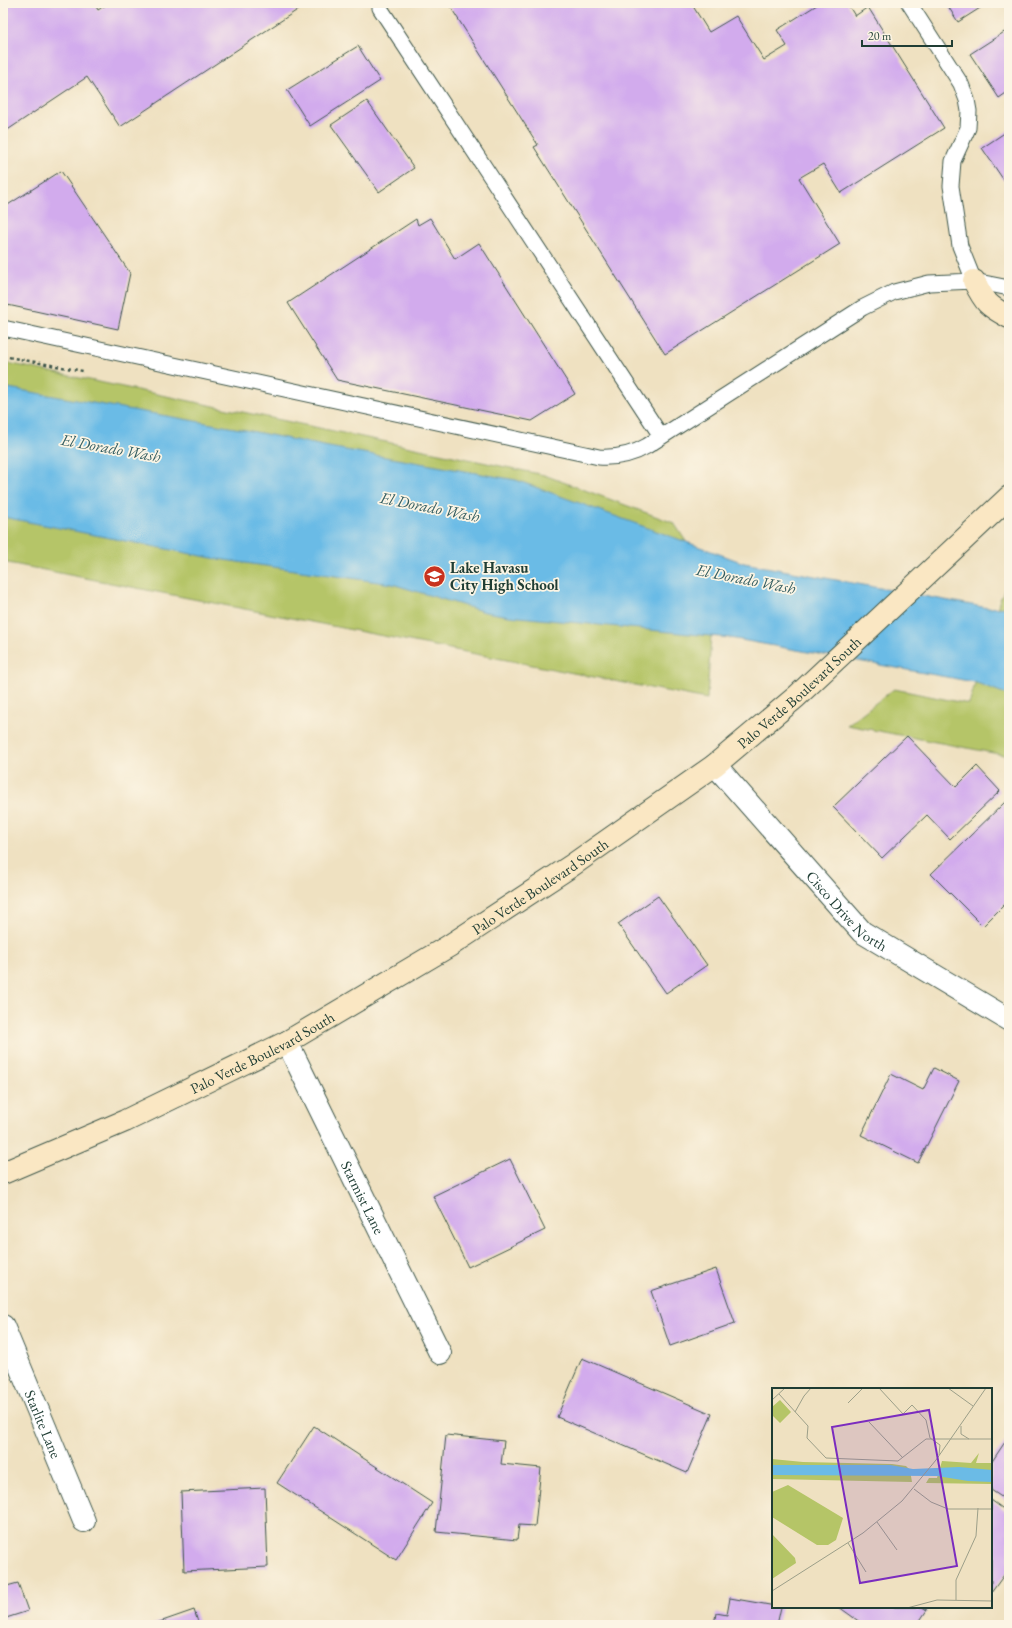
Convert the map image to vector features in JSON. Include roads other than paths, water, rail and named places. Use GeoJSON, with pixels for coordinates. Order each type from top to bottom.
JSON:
{"type":"FeatureCollection","features":[{"type":"Feature","properties":{"kind":"main road"},"geometry":{"type":"LineString","coordinates":[[974,281],[987,304],[994,310],[1009,317]]}},
{"type":"Feature","properties":{"kind":"main road","name":"Palo Verde Boulevard South"},"geometry":{"type":"LineString","coordinates":[[3,1173],[125,1121],[287,1042],[448,946],[576,863],[715,765],[796,697],[1009,497]]}},
{"type":"Feature","properties":{"kind":"street","name":"Cisco Drive North"},"geometry":{"type":"LineString","coordinates":[[715,765],[862,932],[1009,1020]]}},
{"type":"Feature","properties":{"kind":"street","name":"Starmist Lane"},"geometry":{"type":"LineString","coordinates":[[287,1042],[440,1353]]}},
{"type":"Feature","properties":{"kind":"street","name":"Starlite Lane"},"geometry":{"type":"LineString","coordinates":[[3,1326],[84,1521]]}},
{"type":"Feature","properties":{"kind":"lane"},"geometry":{"type":"LineString","coordinates":[[909,3],[964,89],[968,105],[969,122],[962,142],[957,148],[951,167],[951,186],[960,246],[974,281]]}},
{"type":"Feature","properties":{"kind":"lane"},"geometry":{"type":"LineString","coordinates":[[380,8],[662,436]]}},
{"type":"Feature","properties":{"kind":"lane"},"geometry":{"type":"LineString","coordinates":[[3,328],[599,457],[616,457],[632,454],[868,305],[894,292],[929,283],[974,281],[1009,288]]}},
{"type":"Feature","properties":{"kind":"water","name":"El Dorado Wash"},"geometry":{"type":"Polygon","coordinates":[[[3,387],[516,480],[744,563],[988,608],[1009,607],[1009,695],[974,682],[730,638],[509,616],[485,612],[392,584],[217,559],[3,517],[3,387]]]}},
{"type":"Feature","properties":{"kind":"place","name":"Lake Havasu City High School"},"geometry":{"type":"Point","coordinates":[435,576]}}]}
